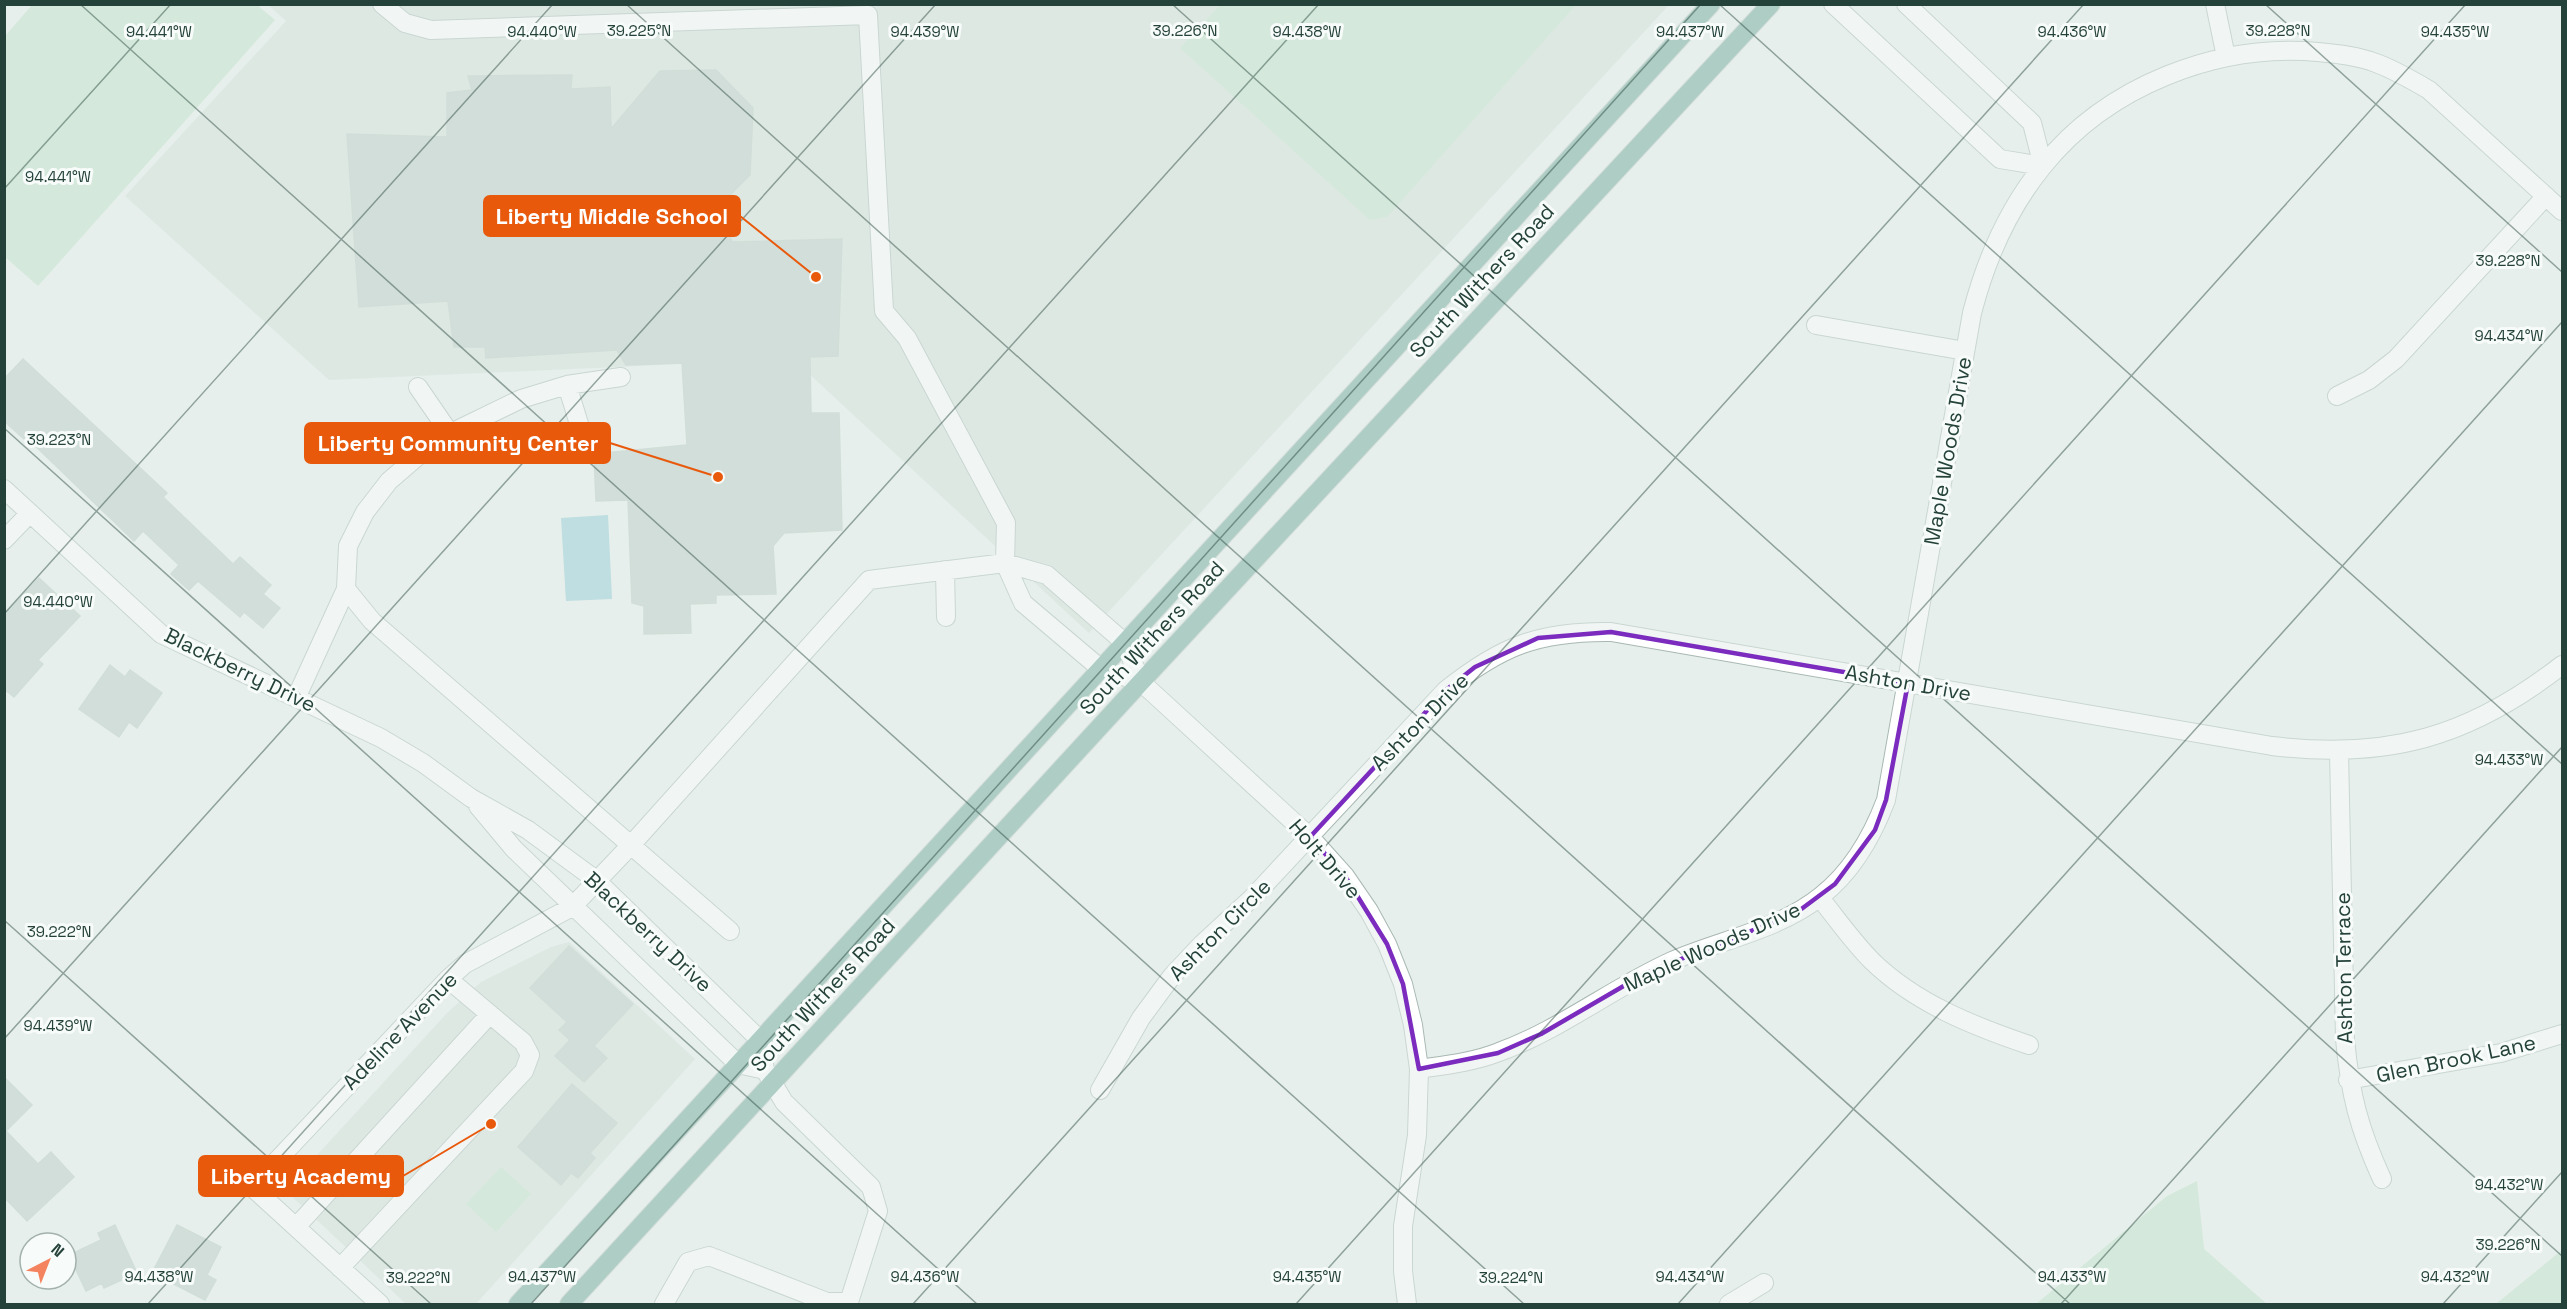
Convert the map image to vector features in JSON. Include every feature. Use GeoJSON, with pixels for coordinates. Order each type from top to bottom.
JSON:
{"type":"FeatureCollection","features":[{"type":"Feature","properties":{"kind":"main road","name":"South Withers Road"},"geometry":{"type":"LineString","coordinates":[[518,1305],[1711,4]]}},
{"type":"Feature","properties":{"kind":"main road","name":"South Withers Road"},"geometry":{"type":"LineString","coordinates":[[569,1305],[769,1077],[1141,682],[1771,4]]}},
{"type":"Feature","properties":{"kind":"street"},"geometry":{"type":"LineString","coordinates":[[381,4],[405,23],[431,30],[801,11],[868,15],[884,311],[907,338],[1006,523],[1005,563]]}},
{"type":"Feature","properties":{"kind":"street"},"geometry":{"type":"LineString","coordinates":[[1833,4],[2000,159],[2043,166],[2032,123],[1906,4]]}},
{"type":"Feature","properties":{"kind":"street"},"geometry":{"type":"LineString","coordinates":[[2215,4],[2226,57]]}},
{"type":"Feature","properties":{"kind":"street","name":"Maple Woods Drive"},"geometry":{"type":"LineString","coordinates":[[1419,1069],[1457,1064],[1509,1048],[1541,1034],[1646,973],[1702,948],[1769,925],[1796,913],[1820,898],[1856,860],[1875,830],[1886,800],[1965,351],[1981,280],[1997,237],[2019,198],[2043,166],[2082,127],[2114,103],[2148,84],[2185,68],[2226,57],[2258,52],[2297,50],[2343,54],[2394,70],[2429,90],[2562,211]]}},
{"type":"Feature","properties":{"kind":"street"},"geometry":{"type":"LineString","coordinates":[[2337,396],[2369,380],[2396,359],[2546,196]]}},
{"type":"Feature","properties":{"kind":"street"},"geometry":{"type":"LineString","coordinates":[[1815,325],[1965,351]]}},
{"type":"Feature","properties":{"kind":"street"},"geometry":{"type":"LineString","coordinates":[[296,698],[346,589],[348,546],[364,512],[389,481],[418,456],[451,435],[521,399],[567,385],[621,377]]}},
{"type":"Feature","properties":{"kind":"street"},"geometry":{"type":"LineString","coordinates":[[567,385],[584,440]]}},
{"type":"Feature","properties":{"kind":"street"},"geometry":{"type":"LineString","coordinates":[[418,387],[451,435]]}},
{"type":"Feature","properties":{"kind":"street","name":"Blackberry Drive"},"geometry":{"type":"LineString","coordinates":[[4,489],[161,634],[381,738],[423,763],[471,798],[528,830],[596,880],[760,1040]]}},
{"type":"Feature","properties":{"kind":"street"},"geometry":{"type":"LineString","coordinates":[[4,540],[30,513]]}},
{"type":"Feature","properties":{"kind":"street","name":"Holt Drive"},"geometry":{"type":"LineString","coordinates":[[1005,563],[1047,575],[1125,643],[1141,682]]}},
{"type":"Feature","properties":{"kind":"street","name":"Holt Drive"},"geometry":{"type":"LineString","coordinates":[[1005,563],[1023,603],[1101,669],[1141,682],[1310,837],[1345,876],[1369,911],[1387,944],[1403,984],[1413,1025],[1419,1069],[1417,1135],[1403,1226],[1403,1271],[1407,1305]]}},
{"type":"Feature","properties":{"kind":"street","name":"Adeline Avenue"},"geometry":{"type":"LineString","coordinates":[[296,1227],[252,1187],[448,979],[465,964],[572,907],[631,845],[869,580],[1005,563]]}},
{"type":"Feature","properties":{"kind":"street"},"geometry":{"type":"LineString","coordinates":[[945,570],[946,617]]}},
{"type":"Feature","properties":{"kind":"street"},"geometry":{"type":"LineString","coordinates":[[346,589],[372,621],[730,931]]}},
{"type":"Feature","properties":{"kind":"street","name":"Ashton Drive"},"geometry":{"type":"LineString","coordinates":[[1310,837],[1446,690],[1474,667],[1506,649],[1538,638],[1574,632],[1611,632],[2272,746],[2339,751],[2389,747],[2464,726],[2508,704],[2562,665]]}},
{"type":"Feature","properties":{"kind":"street","name":"Ashton Terrace"},"geometry":{"type":"LineString","coordinates":[[2339,751],[2344,1039],[2348,1080],[2364,1137],[2382,1179]]}},
{"type":"Feature","properties":{"kind":"street","name":"Blackberry Drive"},"geometry":{"type":"LineString","coordinates":[[471,798],[514,849],[572,907],[738,1064]]}},
{"type":"Feature","properties":{"kind":"street","name":"Ashton Circle"},"geometry":{"type":"LineString","coordinates":[[1100,1090],[1140,1018],[1172,976],[1202,944],[1253,897],[1310,837]]}},
{"type":"Feature","properties":{"kind":"street"},"geometry":{"type":"LineString","coordinates":[[1820,898],[1854,941],[1892,979],[1929,1003],[1979,1028],[2029,1045]]}},
{"type":"Feature","properties":{"kind":"street"},"geometry":{"type":"LineString","coordinates":[[340,1268],[524,1071],[530,1054],[524,1042],[448,979]]}},
{"type":"Feature","properties":{"kind":"street"},"geometry":{"type":"LineString","coordinates":[[380,1305],[296,1227],[490,1014]]}},
{"type":"Feature","properties":{"kind":"street","name":"Glen Brook Lane"},"geometry":{"type":"LineString","coordinates":[[2348,1080],[2500,1053],[2562,1034]]}},
{"type":"Feature","properties":{"kind":"street"},"geometry":{"type":"LineString","coordinates":[[664,1305],[688,1262],[709,1256],[827,1302],[849,1304],[878,1211],[871,1187],[784,1102],[769,1077],[760,1040]]}},
{"type":"Feature","properties":{"kind":"street"},"geometry":{"type":"LineString","coordinates":[[738,1064],[769,1077]]}},
{"type":"Feature","properties":{"kind":"street"},"geometry":{"type":"LineString","coordinates":[[1729,1305],[1764,1283]]}},
{"type":"Feature","properties":{"kind":"highlighted area"},"geometry":{"type":"Polygon","coordinates":[[[1611,632],[1908,683],[1886,800],[1875,830],[1835,884],[1796,913],[1646,973],[1541,1034],[1498,1053],[1419,1069],[1403,984],[1387,944],[1345,876],[1310,837],[1446,690],[1475,667],[1538,638],[1611,632]]]}},
{"type":"Feature","properties":{"kind":"shaded area"},"geometry":{"type":"Polygon","coordinates":[[[268,5],[1669,5],[1089,633],[793,359],[329,380],[125,196],[286,21],[268,5]]]}},
{"type":"Feature","properties":{"kind":"shaded area"},"geometry":{"type":"Polygon","coordinates":[[[569,942],[695,1059],[476,1304],[406,1304],[285,1190],[447,1013],[481,982],[551,947],[569,942]]]}},
{"type":"Feature","properties":{"kind":"green space"},"geometry":{"type":"Polygon","coordinates":[[[33,4],[257,5],[275,20],[38,286],[4,256],[5,36],[33,4]]]}},
{"type":"Feature","properties":{"kind":"green space"},"geometry":{"type":"Polygon","coordinates":[[[1221,4],[1576,5],[1387,217],[1370,220],[1180,48],[1221,4]]]}},
{"type":"Feature","properties":{"kind":"green space"},"geometry":{"type":"Polygon","coordinates":[[[501,1167],[531,1194],[496,1232],[466,1204],[501,1167]]]}},
{"type":"Feature","properties":{"kind":"green space"},"geometry":{"type":"Polygon","coordinates":[[[2197,1181],[2204,1249],[2267,1304],[2036,1304],[2167,1196],[2197,1181]]]}},
{"type":"Feature","properties":{"kind":"green space"},"geometry":{"type":"Polygon","coordinates":[[[2562,1250],[2562,1304],[2496,1304],[2562,1250]]]}},
{"type":"Feature","properties":{"kind":"water"},"geometry":{"type":"Polygon","coordinates":[[[608,515],[612,599],[566,601],[561,518],[608,515]]]}},
{"type":"Feature","properties":{"kind":"building"},"geometry":{"type":"Polygon","coordinates":[[[716,70],[753,108],[750,175],[719,206],[732,242],[842,239],[838,356],[810,357],[811,413],[839,413],[842,530],[784,533],[773,546],[776,594],[716,595],[716,603],[690,604],[691,633],[644,634],[644,606],[632,603],[628,500],[596,501],[594,454],[687,445],[682,363],[626,365],[617,350],[486,358],[485,347],[454,347],[448,301],[359,307],[347,134],[447,137],[447,93],[472,90],[468,76],[572,75],[571,89],[610,87],[611,129],[660,71],[716,70]]]}},
{"type":"Feature","properties":{"kind":"building"},"geometry":{"type":"Polygon","coordinates":[[[23,359],[167,493],[163,497],[233,564],[240,557],[271,585],[263,594],[280,608],[263,628],[244,612],[240,617],[198,581],[189,590],[171,574],[179,565],[143,531],[134,541],[26,437],[24,439],[4,421],[4,379],[23,359]]]}},
{"type":"Feature","properties":{"kind":"building"},"geometry":{"type":"Polygon","coordinates":[[[39,578],[80,616],[38,660],[43,664],[14,697],[4,689],[4,615],[39,578]]]}},
{"type":"Feature","properties":{"kind":"building"},"geometry":{"type":"Polygon","coordinates":[[[110,665],[125,677],[130,670],[162,693],[137,728],[129,722],[119,737],[79,709],[110,665]]]}},
{"type":"Feature","properties":{"kind":"building"},"geometry":{"type":"Polygon","coordinates":[[[569,946],[633,1004],[594,1046],[607,1058],[584,1082],[555,1056],[570,1040],[559,1030],[567,1022],[530,988],[569,946]]]}},
{"type":"Feature","properties":{"kind":"building"},"geometry":{"type":"Polygon","coordinates":[[[4,1077],[32,1105],[6,1131],[38,1164],[51,1152],[74,1177],[27,1221],[4,1197],[4,1077]]]}},
{"type":"Feature","properties":{"kind":"building"},"geometry":{"type":"Polygon","coordinates":[[[572,1084],[617,1123],[590,1153],[595,1158],[578,1178],[571,1173],[561,1185],[518,1147],[572,1084]]]}},
{"type":"Feature","properties":{"kind":"building"},"geometry":{"type":"Polygon","coordinates":[[[115,1225],[137,1273],[104,1288],[102,1283],[86,1291],[78,1274],[78,1251],[101,1240],[98,1233],[115,1225]]]}},
{"type":"Feature","properties":{"kind":"building"},"geometry":{"type":"Polygon","coordinates":[[[177,1225],[221,1247],[207,1275],[216,1280],[205,1300],[152,1273],[177,1225]]]}},
{"type":"Feature","properties":{"kind":"place","name":"Liberty Middle School"},"geometry":{"type":"Point","coordinates":[816,277]}},
{"type":"Feature","properties":{"kind":"place","name":"Liberty Community Center"},"geometry":{"type":"Point","coordinates":[718,477]}},
{"type":"Feature","properties":{"kind":"place","name":"Liberty Academy"},"geometry":{"type":"Point","coordinates":[491,1124]}}]}
